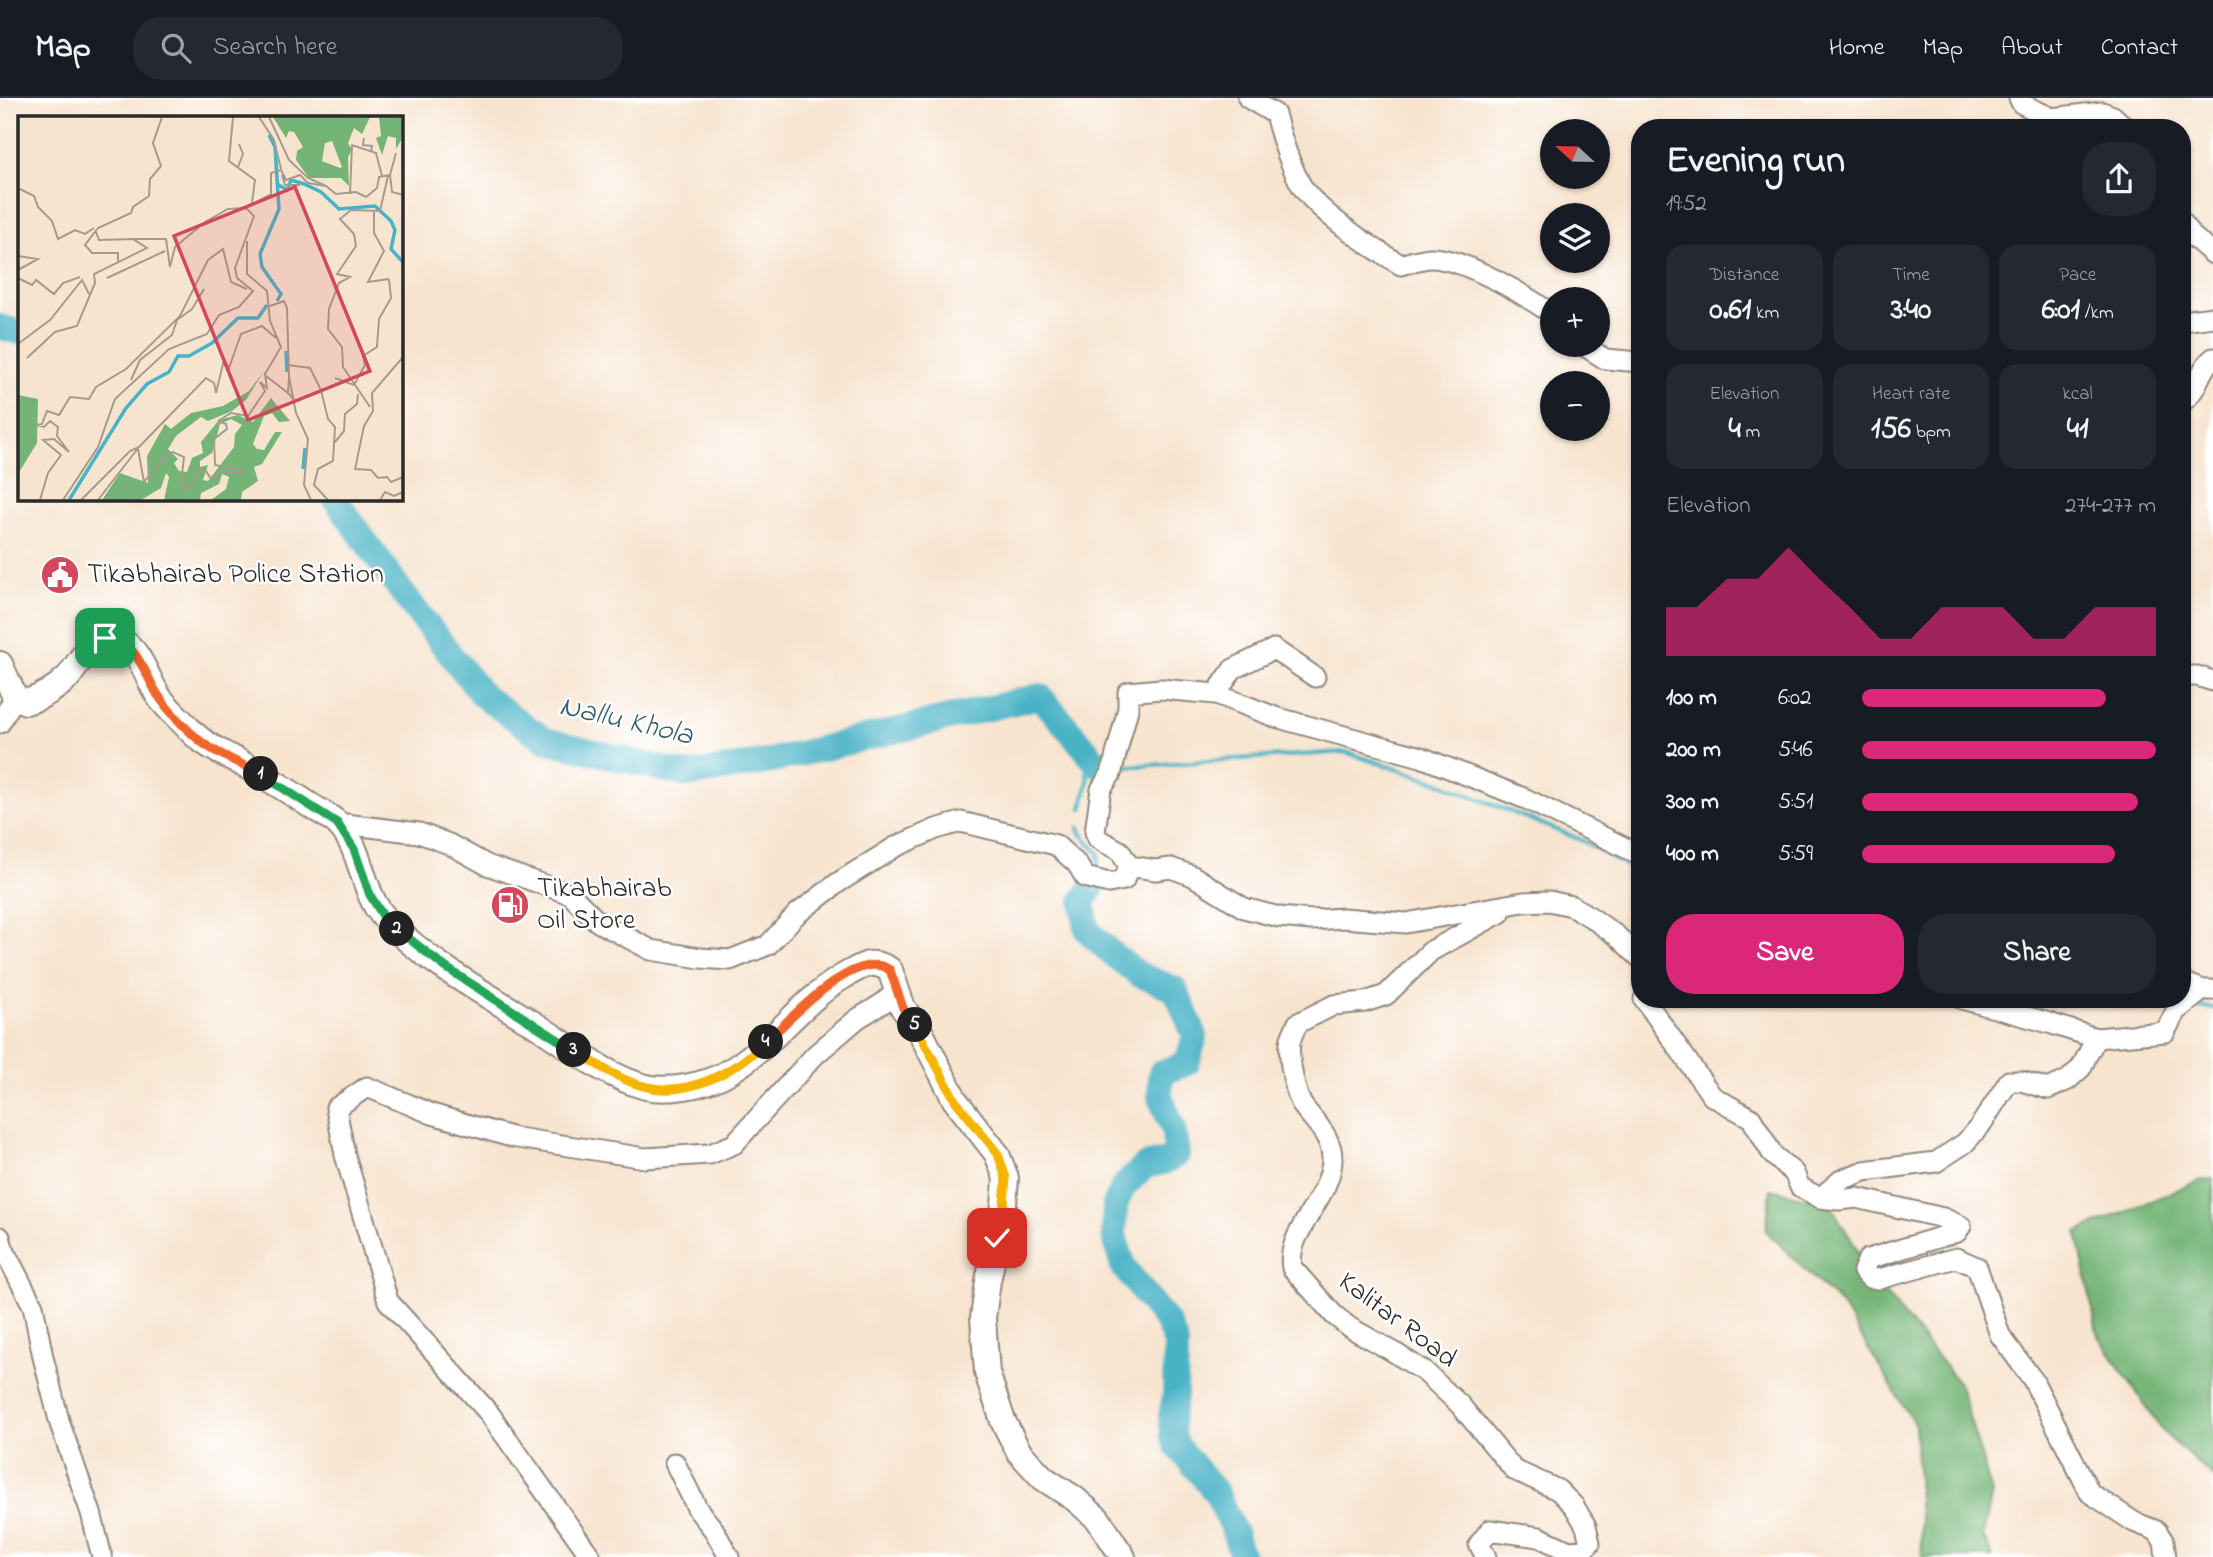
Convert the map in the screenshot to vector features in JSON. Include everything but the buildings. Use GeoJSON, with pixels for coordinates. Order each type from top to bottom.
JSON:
{"type":"FeatureCollection","features":[{"type":"Feature","properties":{"kind":"main road"},"geometry":{"type":"LineString","coordinates":[[0,664],[15,697],[26,702],[46,696],[69,676],[97,642],[105,638],[115,638],[127,645],[159,697],[199,740],[270,779],[337,823],[354,849],[370,895],[383,916],[410,941],[445,967],[582,1055],[618,1076],[647,1087],[671,1089],[723,1075],[757,1051],[805,1005],[833,983],[869,964],[890,970],[903,1008],[920,1031],[943,1081],[998,1154],[1006,1178],[1004,1205],[983,1318],[987,1373],[1003,1422],[1019,1452],[1043,1478],[1075,1499],[1098,1520],[1123,1557]]}},
{"type":"Feature","properties":{"kind":"street"},"geometry":{"type":"LineString","coordinates":[[1248,98],[1275,114],[1283,142],[1301,184],[1310,196],[1367,245],[1401,265],[1432,257],[1464,265],[1540,305]]}},
{"type":"Feature","properties":{"kind":"street"},"geometry":{"type":"LineString","coordinates":[[2019,98],[2022,104],[2052,118],[2102,112],[2116,119]]}},
{"type":"Feature","properties":{"kind":"street"},"geometry":{"type":"LineString","coordinates":[[2191,235],[2213,254]]}},
{"type":"Feature","properties":{"kind":"street"},"geometry":{"type":"LineString","coordinates":[[2191,320],[2213,317]]}},
{"type":"Feature","properties":{"kind":"street"},"geometry":{"type":"LineString","coordinates":[[1602,357],[1631,361]]}},
{"type":"Feature","properties":{"kind":"street"},"geometry":{"type":"LineString","coordinates":[[2191,395],[2208,362],[2213,358]]}},
{"type":"Feature","properties":{"kind":"street"},"geometry":{"type":"LineString","coordinates":[[1216,694],[1234,669],[1274,649],[1315,677]]}},
{"type":"Feature","properties":{"kind":"street"},"geometry":{"type":"LineString","coordinates":[[2191,676],[2213,681]]}},
{"type":"Feature","properties":{"kind":"street"},"geometry":{"type":"LineString","coordinates":[[337,823],[419,833],[449,844],[487,865],[570,894],[598,922],[651,950],[730,960],[768,945],[797,914],[839,882],[895,847],[961,822],[1056,845],[1077,864],[1085,877],[1109,883],[1124,880],[1129,866],[1121,852],[1098,839],[1095,832],[1101,789],[1111,775],[1128,709],[1128,692],[1161,689],[1216,694],[1275,717],[1421,757],[1526,799],[1631,851]]}},
{"type":"Feature","properties":{"kind":"street"},"geometry":{"type":"LineString","coordinates":[[0,723],[15,697]]}},
{"type":"Feature","properties":{"kind":"street"},"geometry":{"type":"LineString","coordinates":[[1129,866],[1156,870],[1171,867],[1194,876],[1244,908],[1312,920],[1343,918],[1406,923],[1523,902],[1549,901],[1572,906],[1617,936],[1631,949]]}},
{"type":"Feature","properties":{"kind":"street","name":"Kalitar Road"},"geometry":{"type":"LineString","coordinates":[[1486,1557],[1479,1544],[1490,1530],[1539,1537],[1569,1551],[1583,1550],[1590,1543],[1586,1526],[1574,1506],[1558,1490],[1514,1470],[1460,1405],[1425,1372],[1392,1350],[1349,1328],[1292,1268],[1290,1259],[1297,1237],[1330,1178],[1333,1158],[1321,1126],[1298,1098],[1290,1046],[1298,1023],[1306,1018],[1334,1005],[1365,1002],[1386,995],[1431,951],[1475,925],[1523,902]]}},
{"type":"Feature","properties":{"kind":"street"},"geometry":{"type":"LineString","coordinates":[[2191,985],[2208,990]]}},
{"type":"Feature","properties":{"kind":"street"},"geometry":{"type":"LineString","coordinates":[[591,1557],[489,1413],[388,1301],[345,1155],[336,1108],[367,1087],[432,1114],[511,1137],[645,1158],[710,1154],[734,1144],[815,1055],[898,989]]}},
{"type":"Feature","properties":{"kind":"street"},"geometry":{"type":"LineString","coordinates":[[2191,1001],[2208,990]]}},
{"type":"Feature","properties":{"kind":"street"},"geometry":{"type":"LineString","coordinates":[[1650,1008],[1712,1096],[1751,1118],[1773,1155],[1794,1173],[1800,1187],[1820,1198],[1857,1198],[1954,1221],[1961,1226],[1957,1232],[1868,1259],[1863,1271],[1870,1278],[1879,1279],[1956,1258],[1977,1267],[2000,1335],[2033,1381],[2090,1493],[2134,1522],[2157,1531],[2164,1542],[2166,1557]]}},
{"type":"Feature","properties":{"kind":"street"},"geometry":{"type":"LineString","coordinates":[[1995,1008],[2096,1038],[2165,1032],[2176,1011],[2181,1008]]}},
{"type":"Feature","properties":{"kind":"street"},"geometry":{"type":"LineString","coordinates":[[1820,1198],[1841,1180],[1864,1171],[1936,1162],[1965,1143],[1980,1126],[2009,1081],[2021,1080],[2048,1089],[2068,1080],[2081,1068],[2096,1038]]}},
{"type":"Feature","properties":{"kind":"street"},"geometry":{"type":"LineString","coordinates":[[0,1237],[33,1306],[60,1424],[91,1513],[101,1553]]}},
{"type":"Feature","properties":{"kind":"street"},"geometry":{"type":"LineString","coordinates":[[675,1463],[698,1510],[714,1530],[729,1557]]}},
{"type":"Feature","properties":{"kind":"green space"},"geometry":{"type":"Polygon","coordinates":[[[2213,1179],[2213,1477],[2164,1433],[2098,1336],[2077,1232],[2198,1181],[2213,1179]]]}},
{"type":"Feature","properties":{"kind":"green space"},"geometry":{"type":"Polygon","coordinates":[[[1771,1189],[1830,1204],[1877,1283],[1959,1383],[1992,1493],[1983,1536],[1993,1557],[1922,1557],[1915,1425],[1843,1307],[1766,1231],[1771,1189]]]}},
{"type":"Feature","properties":{"kind":"waterway","name":"Nallu Khola"},"geometry":{"type":"LineString","coordinates":[[0,327],[18,332]]}},
{"type":"Feature","properties":{"kind":"waterway","name":"Nallu Khola"},"geometry":{"type":"LineString","coordinates":[[336,500],[404,595],[483,696],[545,740],[688,775],[766,762],[1040,696],[1099,765]]}},
{"type":"Feature","properties":{"kind":"waterway"},"geometry":{"type":"LineString","coordinates":[[1082,809],[1088,781],[1084,748]]}},
{"type":"Feature","properties":{"kind":"waterway"},"geometry":{"type":"LineString","coordinates":[[1120,767],[1345,752],[1434,781],[1579,839],[1631,868]]}},
{"type":"Feature","properties":{"kind":"waterway"},"geometry":{"type":"LineString","coordinates":[[1079,827],[1099,854],[1098,864]]}},
{"type":"Feature","properties":{"kind":"waterway"},"geometry":{"type":"LineString","coordinates":[[1096,881],[1083,901],[1087,930],[1138,974],[1175,989],[1195,1036],[1187,1063],[1161,1073],[1160,1097],[1173,1128],[1177,1154],[1167,1161],[1145,1166],[1123,1187],[1115,1205],[1114,1235],[1123,1266],[1168,1324],[1176,1343],[1175,1396],[1171,1416],[1173,1436],[1177,1446],[1217,1494],[1242,1557]]}},
{"type":"Feature","properties":{"kind":"waterway"},"geometry":{"type":"LineString","coordinates":[[2194,1007],[2213,1008]]}},
{"type":"Feature","properties":{"kind":"place","name":"Tikabhairab Police Station"},"geometry":{"type":"Point","coordinates":[60,575]}},
{"type":"Feature","properties":{"kind":"place","name":"Tikabhairab Oil Store"},"geometry":{"type":"Point","coordinates":[510,905]}},
{"type":"Feature","properties":{"kind":"route"},"geometry":{"type":"LineString","coordinates":[[105,638],[115,638],[127,645],[138,658],[159,697],[199,740],[270,779],[337,823],[354,849],[370,895],[383,916],[410,941],[445,967],[618,1076],[647,1087],[671,1089],[723,1075],[757,1051],[805,1005],[833,983],[869,964],[877,964],[890,970],[903,1008],[920,1031],[943,1081],[998,1154],[1006,1178],[997,1238]]}}]}
